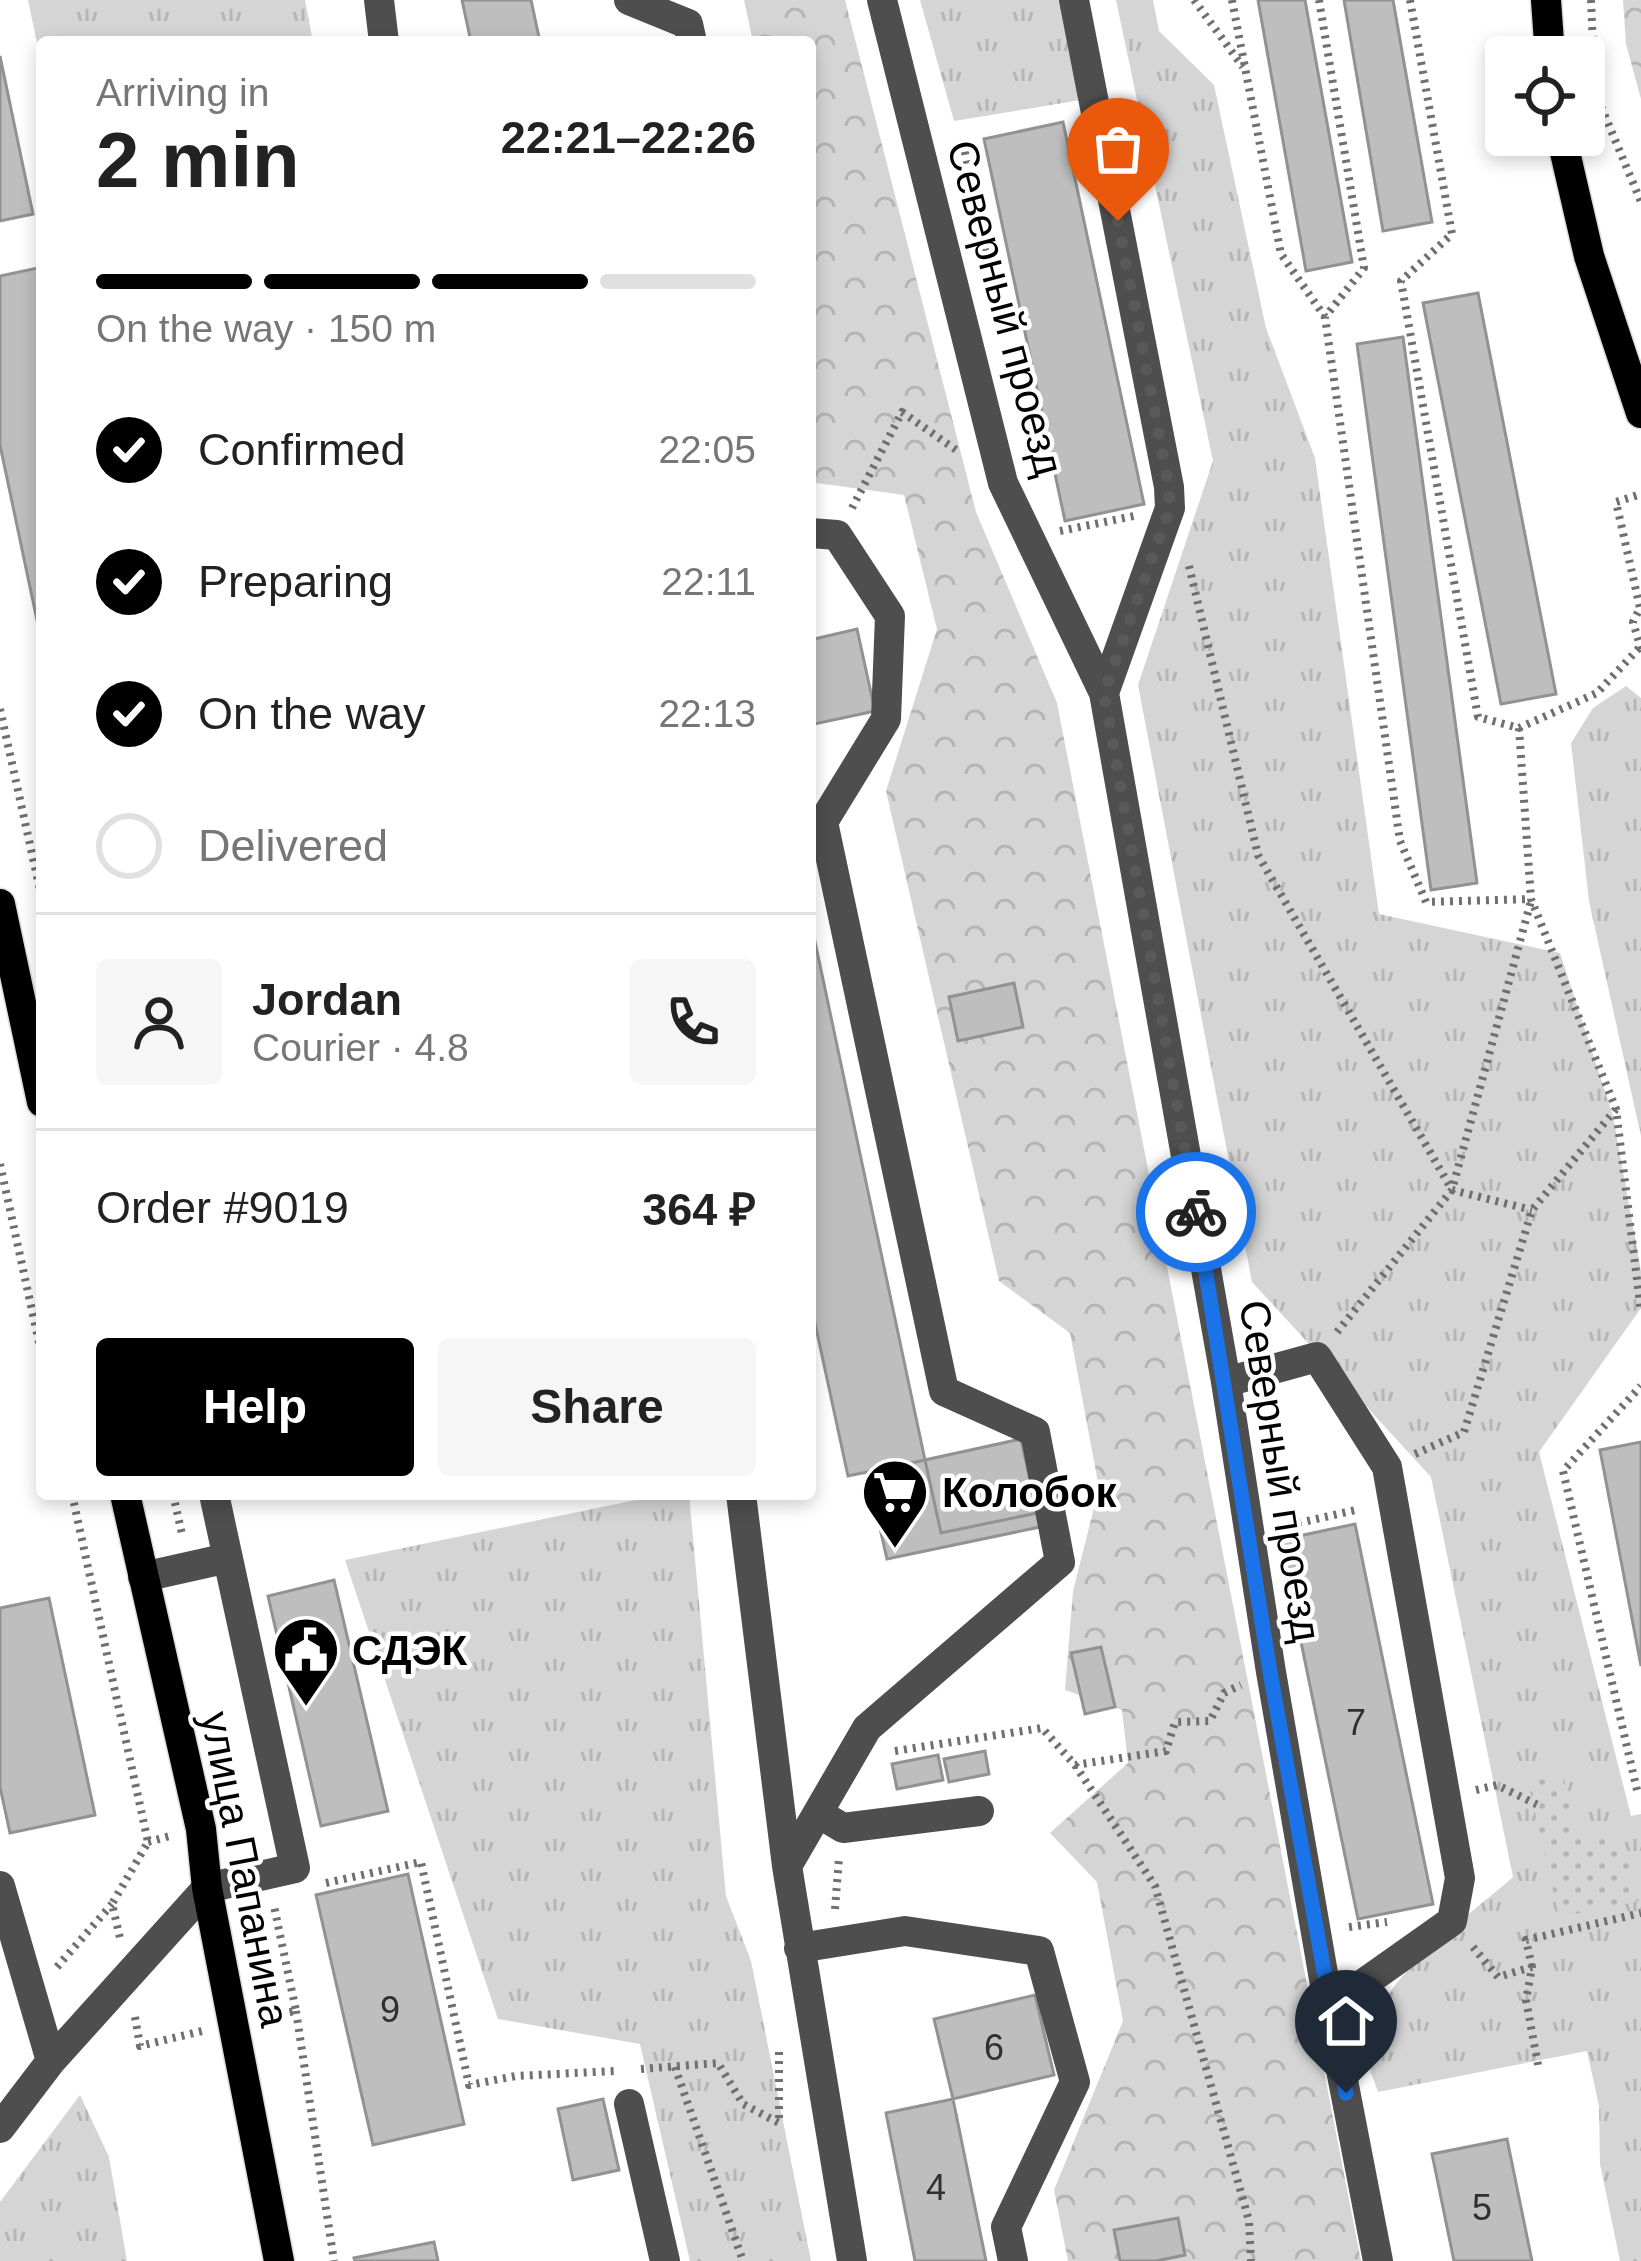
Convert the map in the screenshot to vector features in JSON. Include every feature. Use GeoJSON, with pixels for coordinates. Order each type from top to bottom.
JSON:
{"type":"FeatureCollection","features":[{"type":"Feature","properties":{"kind":"main road"},"geometry":{"type":"LineString","coordinates":[[1546,0],[1549,36]]}},
{"type":"Feature","properties":{"kind":"main road"},"geometry":{"type":"LineString","coordinates":[[1566,156],[1589,256],[1641,413]]}},
{"type":"Feature","properties":{"kind":"main road"},"geometry":{"type":"LineString","coordinates":[[0,904],[36,1074]]}},
{"type":"Feature","properties":{"kind":"main road","name":"улица Папанина"},"geometry":{"type":"LineString","coordinates":[[126,1500],[201,1829],[207,1888],[279,2261]]}},
{"type":"Feature","properties":{"kind":"street"},"geometry":{"type":"LineString","coordinates":[[379,0],[383,36]]}},
{"type":"Feature","properties":{"kind":"street"},"geometry":{"type":"LineString","coordinates":[[629,0],[688,24],[691,36]]}},
{"type":"Feature","properties":{"kind":"street","name":"Северный проезд"},"geometry":{"type":"LineString","coordinates":[[882,0],[1003,483],[1104,693],[1226,1382],[1270,1672],[1378,2261]]}},
{"type":"Feature","properties":{"kind":"street","name":"Северный проезд"},"geometry":{"type":"LineString","coordinates":[[1074,0],[1170,508],[1104,693]]}},
{"type":"Feature","properties":{"kind":"street"},"geometry":{"type":"LineString","coordinates":[[787,1866],[867,1728],[1060,1562],[1035,1432],[944,1391],[823,822],[886,719],[890,616],[824,534]]}},
{"type":"Feature","properties":{"kind":"street"},"geometry":{"type":"LineString","coordinates":[[1226,1382],[1317,1358],[1387,1467],[1460,1878],[1452,1921],[1329,2008]]}},
{"type":"Feature","properties":{"kind":"street"},"geometry":{"type":"LineString","coordinates":[[0,2128],[51,2061],[207,1888],[295,1868],[215,1500]]}},
{"type":"Feature","properties":{"kind":"street"},"geometry":{"type":"LineString","coordinates":[[742,1500],[787,1866],[852,2261]]}},
{"type":"Feature","properties":{"kind":"street"},"geometry":{"type":"LineString","coordinates":[[143,1577],[228,1558]]}},
{"type":"Feature","properties":{"kind":"street"},"geometry":{"type":"LineString","coordinates":[[818,1813],[843,1828],[979,1810]]}},
{"type":"Feature","properties":{"kind":"street"},"geometry":{"type":"LineString","coordinates":[[0,1886],[51,2061]]}},
{"type":"Feature","properties":{"kind":"street"},"geometry":{"type":"LineString","coordinates":[[800,1948],[905,1931],[1039,1951],[1076,2082],[1006,2228],[1013,2261]]}},
{"type":"Feature","properties":{"kind":"street"},"geometry":{"type":"LineString","coordinates":[[629,2104],[665,2261]]}},
{"type":"Feature","properties":{"kind":"path"},"geometry":{"type":"LineString","coordinates":[[1194,0],[1244,69]]}},
{"type":"Feature","properties":{"kind":"path"},"geometry":{"type":"LineString","coordinates":[[1232,0],[1281,254],[1324,317],[1400,842],[1426,902],[1531,899]]}},
{"type":"Feature","properties":{"kind":"path"},"geometry":{"type":"LineString","coordinates":[[1319,0],[1364,268],[1324,317]]}},
{"type":"Feature","properties":{"kind":"path"},"geometry":{"type":"LineString","coordinates":[[1410,0],[1452,234],[1401,281],[1478,717],[1519,728],[1597,693],[1641,648],[1633,622],[1640,608],[1616,502],[1641,494]]}},
{"type":"Feature","properties":{"kind":"path"},"geometry":{"type":"LineString","coordinates":[[1591,0],[1595,92],[1641,202]]}},
{"type":"Feature","properties":{"kind":"path"},"geometry":{"type":"LineString","coordinates":[[824,534],[902,412],[1003,483]]}},
{"type":"Feature","properties":{"kind":"path"},"geometry":{"type":"LineString","coordinates":[[1076,530],[1117,520]]}},
{"type":"Feature","properties":{"kind":"path"},"geometry":{"type":"LineString","coordinates":[[1186,556],[1258,855],[1452,1190],[1532,1210]]}},
{"type":"Feature","properties":{"kind":"path"},"geometry":{"type":"LineString","coordinates":[[0,709],[36,872]]}},
{"type":"Feature","properties":{"kind":"path"},"geometry":{"type":"LineString","coordinates":[[1519,728],[1531,899],[1616,1108],[1641,1312]]}},
{"type":"Feature","properties":{"kind":"path"},"geometry":{"type":"LineString","coordinates":[[1317,1358],[1452,1190],[1531,899]]}},
{"type":"Feature","properties":{"kind":"path"},"geometry":{"type":"LineString","coordinates":[[1265,1531],[1359,1511],[1387,1467],[1464,1432],[1532,1210],[1616,1108]]}},
{"type":"Feature","properties":{"kind":"path"},"geometry":{"type":"LineString","coordinates":[[0,1164],[36,1329]]}},
{"type":"Feature","properties":{"kind":"path"},"geometry":{"type":"LineString","coordinates":[[1637,1790],[1563,1471],[1641,1386]]}},
{"type":"Feature","properties":{"kind":"path"},"geometry":{"type":"LineString","coordinates":[[73,1500],[148,1842]]}},
{"type":"Feature","properties":{"kind":"path"},"geometry":{"type":"LineString","coordinates":[[1075,1765],[1166,1751],[1175,1723],[1210,1721],[1224,1693],[1240,1686]]}},
{"type":"Feature","properties":{"kind":"path"},"geometry":{"type":"LineString","coordinates":[[880,1754],[1042,1728],[1075,1765],[1155,1886],[1249,2222],[1251,2261]]}},
{"type":"Feature","properties":{"kind":"path"},"geometry":{"type":"LineString","coordinates":[[1479,1789],[1497,1785],[1540,1806]]}},
{"type":"Feature","properties":{"kind":"path"},"geometry":{"type":"LineString","coordinates":[[314,1885],[421,1862],[469,2085],[516,2076],[604,2071]]}},
{"type":"Feature","properties":{"kind":"path"},"geometry":{"type":"LineString","coordinates":[[1342,1904],[1347,1928],[1422,1918],[1452,1921],[1498,1977],[1532,1967]]}},
{"type":"Feature","properties":{"kind":"path"},"geometry":{"type":"LineString","coordinates":[[1540,2070],[1526,2000],[1532,1967],[1526,1940],[1641,1913]]}},
{"type":"Feature","properties":{"kind":"path"},"geometry":{"type":"LineString","coordinates":[[296,2011],[334,2261]]}},
{"type":"Feature","properties":{"kind":"path"},"geometry":{"type":"LineString","coordinates":[[743,2261],[675,2067],[718,2062],[743,2104],[778,2123],[776,2058],[781,2040]]}},
{"type":"Feature","properties":{"kind":"green space"},"geometry":{"type":"Polygon","coordinates":[[[28,0],[305,0],[312,36],[36,36],[28,0]]]}},
{"type":"Feature","properties":{"kind":"green space"},"geometry":{"type":"Polygon","coordinates":[[[744,0],[845,0],[976,512],[1057,703],[1361,2261],[1068,2261],[1054,2190],[1123,2021],[1097,1882],[1050,1833],[1128,1763],[1122,1710],[1065,1690],[1073,1591],[1099,1488],[1070,1333],[999,1281],[886,791],[937,629],[904,495],[816,483],[816,36],[752,36],[744,0]]]}},
{"type":"Feature","properties":{"kind":"green space"},"geometry":{"type":"Polygon","coordinates":[[[920,0],[1067,0],[1087,99],[954,121],[920,0]]]}},
{"type":"Feature","properties":{"kind":"green space"},"geometry":{"type":"Polygon","coordinates":[[[1116,0],[1153,0],[1159,31],[1214,85],[1266,328],[1315,458],[1379,914],[1560,953],[1613,1116],[1641,1271],[1641,1308],[1539,1452],[1631,1816],[1641,1814],[1641,2261],[1620,2261],[1600,2164],[1599,2106],[1587,2051],[1378,2092],[1366,2058],[1372,2023],[1403,1976],[1513,1877],[1431,1477],[1252,1282],[1138,685],[1213,461],[1116,0]]]}},
{"type":"Feature","properties":{"kind":"green space"},"geometry":{"type":"Polygon","coordinates":[[[1623,0],[1641,0],[1641,99],[1626,44],[1623,0]]]}},
{"type":"Feature","properties":{"kind":"green space"},"geometry":{"type":"Polygon","coordinates":[[[1626,686],[1641,698],[1641,1136],[1589,901],[1571,743],[1593,708],[1626,686]]]}},
{"type":"Feature","properties":{"kind":"green space"},"geometry":{"type":"Polygon","coordinates":[[[636,1500],[690,1500],[726,1896],[751,1961],[811,2261],[690,2261],[640,2044],[498,2019],[345,1560],[636,1500]]]}},
{"type":"Feature","properties":{"kind":"green space"},"geometry":{"type":"Polygon","coordinates":[[[1563,1776],[1578,1833],[1620,1836],[1639,1901],[1559,1917],[1528,1782],[1563,1776]]]}},
{"type":"Feature","properties":{"kind":"green space"},"geometry":{"type":"Polygon","coordinates":[[[80,2095],[109,2157],[127,2261],[0,2261],[0,2202],[80,2095]]]}},
{"type":"Feature","properties":{"kind":"building"},"geometry":{"type":"Polygon","coordinates":[[[462,0],[531,0],[539,36],[470,36],[462,0]]]}},
{"type":"Feature","properties":{"kind":"building"},"geometry":{"type":"Polygon","coordinates":[[[1258,0],[1305,0],[1352,262],[1306,271],[1258,0]]]}},
{"type":"Feature","properties":{"kind":"building"},"geometry":{"type":"Polygon","coordinates":[[[1344,0],[1393,0],[1432,222],[1383,231],[1344,0]]]}},
{"type":"Feature","properties":{"kind":"building"},"geometry":{"type":"Polygon","coordinates":[[[0,56],[33,214],[0,221],[0,56]]]}},
{"type":"Feature","properties":{"kind":"building"},"geometry":{"type":"Polygon","coordinates":[[[1063,122],[1144,504],[1065,521],[984,139],[1063,122]]]}},
{"type":"Feature","properties":{"kind":"building"},"geometry":{"type":"Polygon","coordinates":[[[36,268],[36,616],[0,445],[0,276],[36,268]]]}},
{"type":"Feature","properties":{"kind":"building"},"geometry":{"type":"Polygon","coordinates":[[[1478,293],[1556,694],[1501,704],[1423,303],[1478,293]]]}},
{"type":"Feature","properties":{"kind":"building"},"geometry":{"type":"Polygon","coordinates":[[[1403,337],[1477,883],[1431,890],[1357,344],[1403,337]]]}},
{"type":"Feature","properties":{"kind":"building"},"geometry":{"type":"Polygon","coordinates":[[[857,629],[875,711],[816,724],[816,639],[857,629]]]}},
{"type":"Feature","properties":{"kind":"building"},"geometry":{"type":"Polygon","coordinates":[[[816,946],[925,1460],[848,1476],[816,1328],[816,946]]]}},
{"type":"Feature","properties":{"kind":"building"},"geometry":{"type":"Polygon","coordinates":[[[1014,983],[1023,1027],[958,1041],[949,997],[1014,983]]]}},
{"type":"Feature","properties":{"kind":"building"},"geometry":{"type":"Polygon","coordinates":[[[1021,1439],[1037,1513],[941,1533],[925,1460],[1021,1439]]]}},
{"type":"Feature","properties":{"kind":"building"},"geometry":{"type":"Polygon","coordinates":[[[1641,1442],[1641,1666],[1600,1450],[1641,1442]]]}},
{"type":"Feature","properties":{"kind":"building"},"geometry":{"type":"Polygon","coordinates":[[[925,1460],[941,1533],[1037,1513],[1040,1527],[887,1559],[867,1472],[925,1460]]]}},
{"type":"Feature","properties":{"kind":"building"},"geometry":{"type":"Polygon","coordinates":[[[1355,1524],[1433,1904],[1358,1919],[1280,1540],[1355,1524]]]}},
{"type":"Feature","properties":{"kind":"building"},"geometry":{"type":"Polygon","coordinates":[[[334,1580],[388,1811],[321,1826],[268,1596],[334,1580]]]}},
{"type":"Feature","properties":{"kind":"building"},"geometry":{"type":"Polygon","coordinates":[[[49,1598],[95,1815],[10,1833],[0,1787],[0,1608],[49,1598]]]}},
{"type":"Feature","properties":{"kind":"building"},"geometry":{"type":"Polygon","coordinates":[[[1101,1647],[1115,1707],[1085,1714],[1071,1653],[1101,1647]]]}},
{"type":"Feature","properties":{"kind":"building"},"geometry":{"type":"Polygon","coordinates":[[[985,1751],[989,1774],[949,1782],[944,1759],[985,1751]]]}},
{"type":"Feature","properties":{"kind":"building"},"geometry":{"type":"Polygon","coordinates":[[[938,1755],[943,1780],[897,1789],[892,1764],[938,1755]]]}},
{"type":"Feature","properties":{"kind":"building"},"geometry":{"type":"Polygon","coordinates":[[[408,1874],[464,2124],[373,2145],[316,1895],[408,1874]]]}},
{"type":"Feature","properties":{"kind":"building"},"geometry":{"type":"Polygon","coordinates":[[[1035,1995],[1054,2075],[953,2099],[934,2019],[1035,1995]]]}},
{"type":"Feature","properties":{"kind":"building"},"geometry":{"type":"Polygon","coordinates":[[[603,2099],[619,2170],[573,2180],[558,2109],[603,2099]]]}},
{"type":"Feature","properties":{"kind":"building"},"geometry":{"type":"Polygon","coordinates":[[[953,2099],[986,2261],[915,2261],[886,2113],[953,2099]]]}},
{"type":"Feature","properties":{"kind":"building"},"geometry":{"type":"Polygon","coordinates":[[[1507,2139],[1532,2261],[1454,2261],[1432,2154],[1507,2139]]]}},
{"type":"Feature","properties":{"kind":"building"},"geometry":{"type":"Polygon","coordinates":[[[1178,2218],[1185,2255],[1120,2261],[1114,2230],[1178,2218]]]}},
{"type":"Feature","properties":{"kind":"building"},"geometry":{"type":"Polygon","coordinates":[[[434,2242],[438,2261],[354,2258],[434,2242]]]}},
{"type":"Feature","properties":{"kind":"way so far"},"geometry":{"type":"LineString","coordinates":[[1118,221],[1170,508],[1104,693],[1196,1212]]}},
{"type":"Feature","properties":{"kind":"place","name":"Колобок"},"geometry":{"type":"Point","coordinates":[895,1551]}},
{"type":"Feature","properties":{"kind":"place","name":"СДЭК"},"geometry":{"type":"Point","coordinates":[306,1709]}},
{"type":"Feature","properties":{"kind":"route"},"geometry":{"type":"LineString","coordinates":[[1196,1212],[1270,1672],[1346,2093]]}}]}
